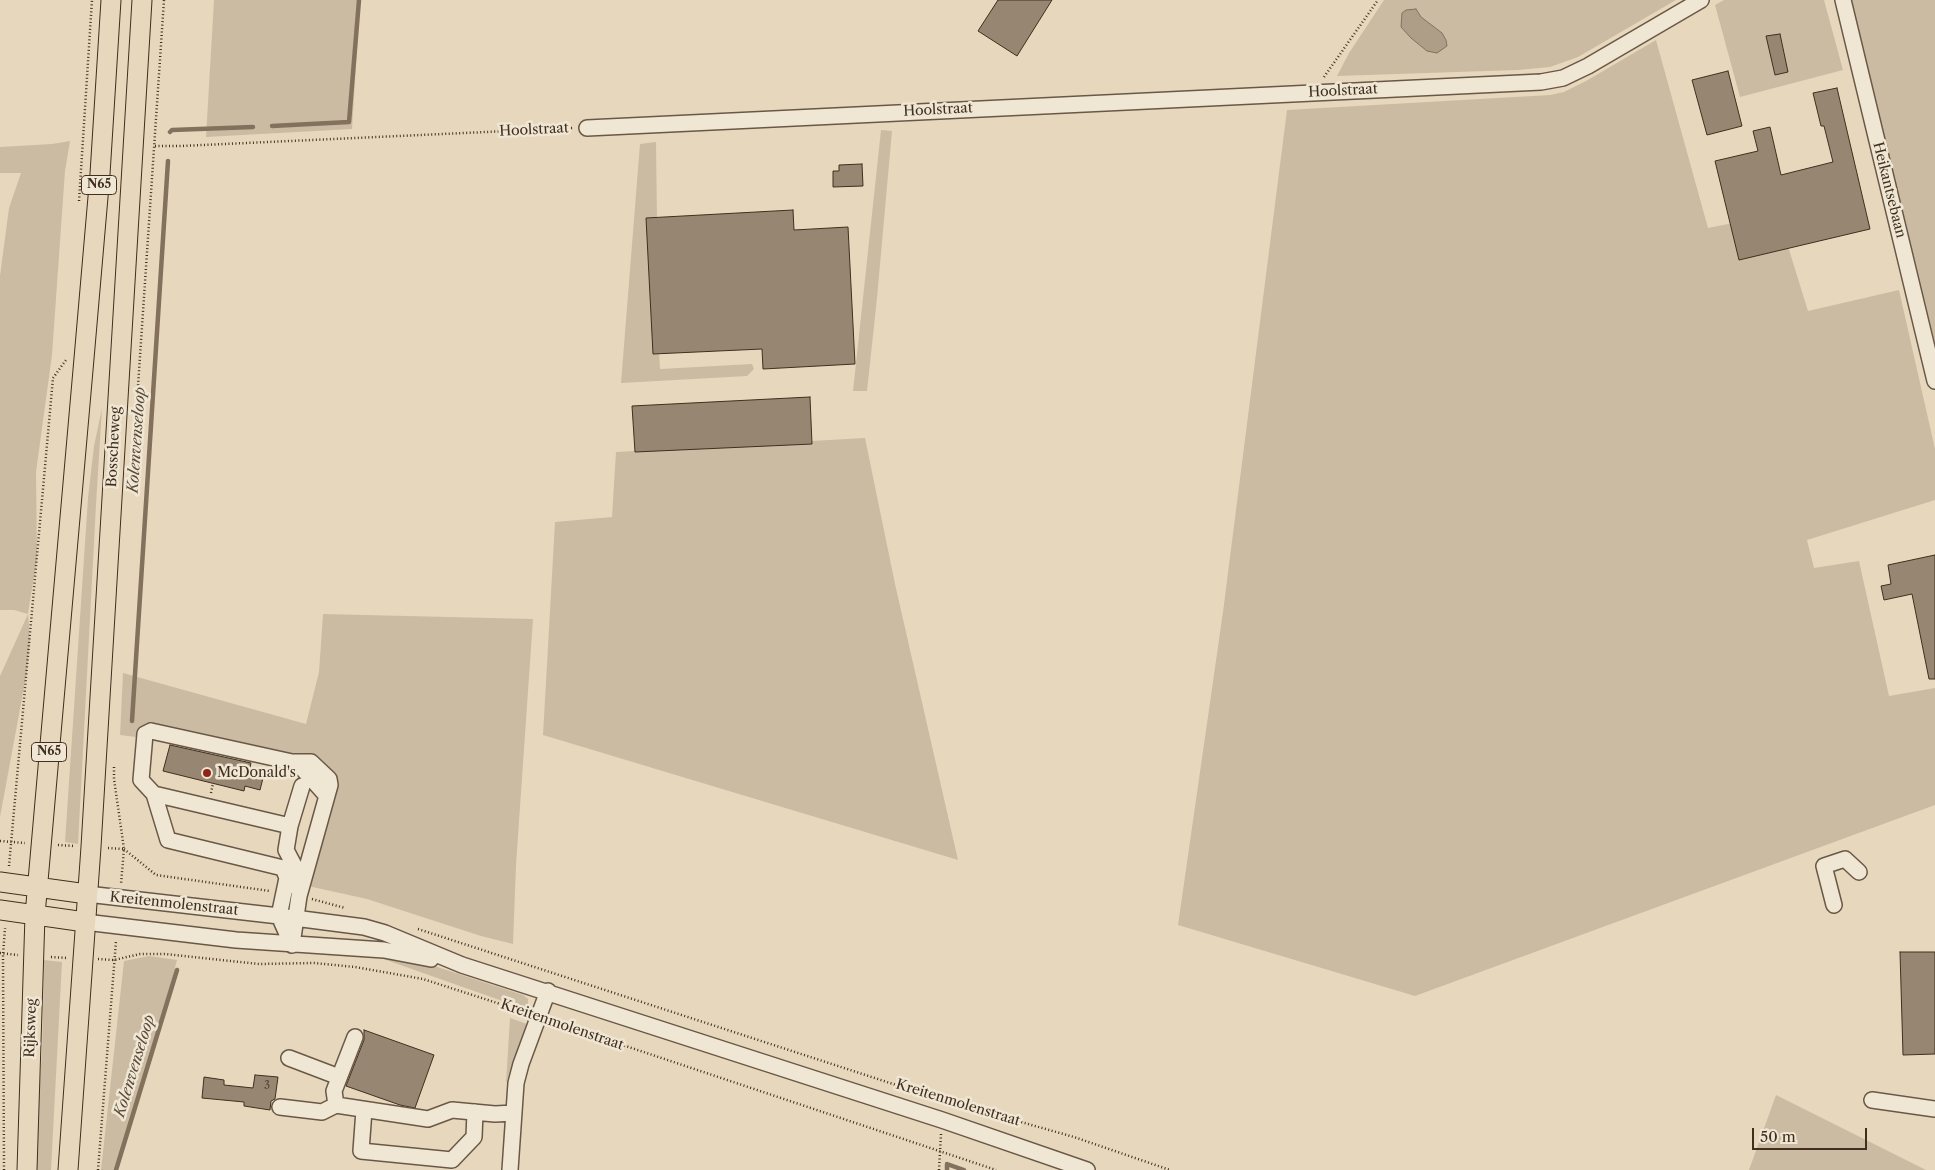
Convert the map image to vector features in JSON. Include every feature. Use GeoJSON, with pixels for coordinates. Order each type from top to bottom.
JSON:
{"type":"FeatureCollection","features":[{"type":"Feature","properties":{"kind":"main road","name":"N65"},"geometry":{"type":"LineString","coordinates":[[37,886],[99,184],[110,0]]}},
{"type":"Feature","properties":{"kind":"main road","name":"Bosscheweg"},"geometry":{"type":"LineString","coordinates":[[87,894],[142,0]]}},
{"type":"Feature","properties":{"kind":"main road"},"geometry":{"type":"LineString","coordinates":[[0,882],[87,894]]}},
{"type":"Feature","properties":{"kind":"main road","name":"Rijksweg"},"geometry":{"type":"LineString","coordinates":[[27,1170],[33,956],[37,886]]}},
{"type":"Feature","properties":{"kind":"main road","name":"N65"},"geometry":{"type":"LineString","coordinates":[[68,1170],[87,894]]}},
{"type":"Feature","properties":{"kind":"main road"},"geometry":{"type":"LineString","coordinates":[[0,910],[85,922]]}},
{"type":"Feature","properties":{"kind":"street","name":"Hoolstraat"},"geometry":{"type":"LineString","coordinates":[[587,128],[1541,82],[1563,78],[1588,66],[1701,0]]}},
{"type":"Feature","properties":{"kind":"street","name":"Heikantsebaan"},"geometry":{"type":"LineString","coordinates":[[1843,0],[1935,381]]}},
{"type":"Feature","properties":{"kind":"street"},"geometry":{"type":"LineString","coordinates":[[151,731],[292,762],[308,762],[316,764],[330,780],[298,896],[292,945],[278,916],[288,878],[283,868],[168,840],[154,794],[141,780],[145,734],[151,731]]}},
{"type":"Feature","properties":{"kind":"street"},"geometry":{"type":"LineString","coordinates":[[298,896],[295,879],[296,869],[286,850],[290,826],[302,786]]}},
{"type":"Feature","properties":{"kind":"street"},"geometry":{"type":"LineString","coordinates":[[154,794],[290,826]]}},
{"type":"Feature","properties":{"kind":"street"},"geometry":{"type":"LineString","coordinates":[[1834,905],[1824,866],[1845,858],[1859,872]]}},
{"type":"Feature","properties":{"kind":"street","name":"Kreitenmolenstraat"},"geometry":{"type":"LineString","coordinates":[[87,894],[296,918],[364,927],[385,932],[462,964],[942,1120],[1087,1170]]}},
{"type":"Feature","properties":{"kind":"street","name":"Kreitenmolenstraat"},"geometry":{"type":"LineString","coordinates":[[85,922],[168,933],[292,945],[384,950],[462,964]]}},
{"type":"Feature","properties":{"kind":"street"},"geometry":{"type":"LineString","coordinates":[[510,1170],[516,1082],[548,992]]}},
{"type":"Feature","properties":{"kind":"street"},"geometry":{"type":"LineString","coordinates":[[336,1105],[334,1092],[355,1037]]}},
{"type":"Feature","properties":{"kind":"street"},"geometry":{"type":"LineString","coordinates":[[289,1058],[340,1077]]}},
{"type":"Feature","properties":{"kind":"street"},"geometry":{"type":"LineString","coordinates":[[1872,1100],[1935,1109]]}},
{"type":"Feature","properties":{"kind":"street"},"geometry":{"type":"LineString","coordinates":[[280,1107],[322,1112],[336,1105],[428,1119],[452,1110],[514,1113]]}},
{"type":"Feature","properties":{"kind":"street"},"geometry":{"type":"LineString","coordinates":[[364,1110],[361,1151],[431,1164],[452,1160],[474,1137],[476,1112]]}},
{"type":"Feature","properties":{"kind":"path"},"geometry":{"type":"LineString","coordinates":[[78,210],[92,0]]}},
{"type":"Feature","properties":{"kind":"path"},"geometry":{"type":"LineString","coordinates":[[131,498],[164,0]]}},
{"type":"Feature","properties":{"kind":"path"},"geometry":{"type":"LineString","coordinates":[[1320,92],[1320,82],[1378,0]]}},
{"type":"Feature","properties":{"kind":"path","name":"Hoolstraat"},"geometry":{"type":"LineString","coordinates":[[155,146],[587,128]]}},
{"type":"Feature","properties":{"kind":"path"},"geometry":{"type":"LineString","coordinates":[[10,842],[52,378],[67,359]]}},
{"type":"Feature","properties":{"kind":"path"},"geometry":{"type":"LineString","coordinates":[[0,840],[124,849],[114,779],[115,761]]}},
{"type":"Feature","properties":{"kind":"path","name":"Kreitenmolenstraat"},"geometry":{"type":"LineString","coordinates":[[432,933],[936,1098],[1074,1137],[1170,1170]]}},
{"type":"Feature","properties":{"kind":"path","name":"Kreitenmolenstraat"},"geometry":{"type":"LineString","coordinates":[[1,954],[114,960],[140,954],[165,954],[259,964],[314,963],[355,967],[423,979],[996,1170]]}},
{"type":"Feature","properties":{"kind":"path","name":"Rijksweg"},"geometry":{"type":"LineString","coordinates":[[1,954],[4,1170]]}},
{"type":"Feature","properties":{"kind":"path"},"geometry":{"type":"LineString","coordinates":[[98,1170],[114,960]]}},
{"type":"Feature","properties":{"kind":"path"},"geometry":{"type":"LineString","coordinates":[[939,1170],[942,1120]]}},
{"type":"Feature","properties":{"kind":"shaded area"},"geometry":{"type":"Polygon","coordinates":[[[214,0],[360,0],[352,129],[206,137],[214,0]]]}},
{"type":"Feature","properties":{"kind":"shaded area"},"geometry":{"type":"Polygon","coordinates":[[[1384,0],[1676,0],[1578,57],[1550,67],[1518,70],[1337,76],[1349,53],[1384,0]]]}},
{"type":"Feature","properties":{"kind":"shaded area"},"geometry":{"type":"Polygon","coordinates":[[[1724,0],[1824,0],[1843,70],[1740,97],[1715,5],[1724,0]]]}},
{"type":"Feature","properties":{"kind":"shaded area"},"geometry":{"type":"Polygon","coordinates":[[[1848,0],[1935,0],[1935,349],[1858,42],[1848,0]]]}},
{"type":"Feature","properties":{"kind":"shaded area"},"geometry":{"type":"Polygon","coordinates":[[[1416,9],[1421,17],[1442,33],[1446,40],[1447,46],[1437,53],[1427,51],[1401,27],[1402,13],[1406,10],[1416,9]]]}},
{"type":"Feature","properties":{"kind":"shaded area"},"geometry":{"type":"Polygon","coordinates":[[[1656,40],[1708,228],[1778,214],[1808,311],[1899,290],[1935,449],[1935,500],[1807,540],[1814,568],[1859,561],[1889,696],[1935,688],[1935,805],[1415,996],[1178,925],[1223,612],[1287,110],[1550,95],[1564,92],[1586,81],[1656,40]]]}},
{"type":"Feature","properties":{"kind":"shaded area"},"geometry":{"type":"Polygon","coordinates":[[[881,130],[892,131],[877,298],[867,391],[853,391],[881,130]]]}},
{"type":"Feature","properties":{"kind":"shaded area"},"geometry":{"type":"Polygon","coordinates":[[[70,141],[65,171],[52,355],[36,472],[37,559],[28,613],[30,642],[27,671],[0,817],[0,676],[28,614],[14,610],[0,610],[0,276],[9,208],[21,173],[0,173],[0,147],[70,141]]]}},
{"type":"Feature","properties":{"kind":"shaded area"},"geometry":{"type":"Polygon","coordinates":[[[656,142],[657,221],[652,221],[660,369],[752,364],[754,369],[747,376],[621,383],[640,144],[656,142]]]}},
{"type":"Feature","properties":{"kind":"shaded area"},"geometry":{"type":"Polygon","coordinates":[[[102,408],[78,844],[65,842],[88,498],[94,446],[102,408]]]}},
{"type":"Feature","properties":{"kind":"shaded area"},"geometry":{"type":"Polygon","coordinates":[[[865,438],[895,584],[958,860],[543,735],[555,522],[612,517],[616,452],[865,438]]]}},
{"type":"Feature","properties":{"kind":"shaded area"},"geometry":{"type":"Polygon","coordinates":[[[323,614],[533,619],[516,865],[513,944],[481,936],[367,899],[308,886],[321,837],[318,760],[120,735],[123,673],[306,724],[319,672],[323,614]]]}},
{"type":"Feature","properties":{"kind":"shaded area"},"geometry":{"type":"Polygon","coordinates":[[[372,955],[425,963],[523,995],[528,999],[528,1010],[372,955]]]}},
{"type":"Feature","properties":{"kind":"shaded area"},"geometry":{"type":"Polygon","coordinates":[[[149,956],[177,960],[149,1067],[116,1170],[101,1170],[124,961],[149,956]]]}},
{"type":"Feature","properties":{"kind":"shaded area"},"geometry":{"type":"Polygon","coordinates":[[[44,960],[62,962],[51,1170],[36,1170],[42,1050],[44,960]]]}},
{"type":"Feature","properties":{"kind":"shaded area"},"geometry":{"type":"Polygon","coordinates":[[[510,1018],[527,1024],[506,1083],[510,1018]]]}},
{"type":"Feature","properties":{"kind":"shaded area"},"geometry":{"type":"Polygon","coordinates":[[[1776,1095],[1926,1170],[1749,1170],[1776,1095]]]}},
{"type":"Feature","properties":{"kind":"building"},"geometry":{"type":"Polygon","coordinates":[[[998,0],[1052,0],[1017,56],[978,31],[998,0]]]}},
{"type":"Feature","properties":{"kind":"building"},"geometry":{"type":"Polygon","coordinates":[[[1780,34],[1788,72],[1775,75],[1766,36],[1780,34]]]}},
{"type":"Feature","properties":{"kind":"building"},"geometry":{"type":"Polygon","coordinates":[[[1728,71],[1742,126],[1707,135],[1692,80],[1728,71]]]}},
{"type":"Feature","properties":{"kind":"building"},"geometry":{"type":"Polygon","coordinates":[[[1837,88],[1870,229],[1739,260],[1715,161],[1758,151],[1753,131],[1770,127],[1781,175],[1833,162],[1824,126],[1821,126],[1813,93],[1837,88]]]}},
{"type":"Feature","properties":{"kind":"building"},"geometry":{"type":"Polygon","coordinates":[[[862,164],[863,186],[833,187],[833,171],[839,171],[839,165],[862,164]]]}},
{"type":"Feature","properties":{"kind":"building"},"geometry":{"type":"Polygon","coordinates":[[[793,210],[794,230],[848,227],[855,364],[763,369],[762,349],[653,354],[646,218],[793,210]]]}},
{"type":"Feature","properties":{"kind":"building"},"geometry":{"type":"Polygon","coordinates":[[[810,397],[812,444],[635,452],[632,406],[810,397]]]}},
{"type":"Feature","properties":{"kind":"building"},"geometry":{"type":"Polygon","coordinates":[[[1935,555],[1935,679],[1929,679],[1912,594],[1884,600],[1881,586],[1891,584],[1888,565],[1935,555]]]}},
{"type":"Feature","properties":{"kind":"building"},"geometry":{"type":"Polygon","coordinates":[[[170,745],[251,763],[249,771],[264,774],[260,790],[245,786],[244,791],[163,771],[170,745]]]}},
{"type":"Feature","properties":{"kind":"building"},"geometry":{"type":"Polygon","coordinates":[[[1900,952],[1935,952],[1935,1054],[1903,1055],[1900,952]]]}},
{"type":"Feature","properties":{"kind":"building"},"geometry":{"type":"Polygon","coordinates":[[[364,1030],[434,1055],[415,1108],[400,1105],[346,1086],[364,1040],[364,1030]]]}},
{"type":"Feature","properties":{"kind":"building"},"geometry":{"type":"Polygon","coordinates":[[[255,1075],[278,1077],[275,1099],[271,1101],[270,1110],[244,1106],[244,1102],[202,1098],[204,1077],[224,1080],[224,1085],[253,1088],[255,1075]]]}},
{"type":"Feature","properties":{"kind":"waterway","name":"Kolenvenseloop"},"geometry":{"type":"LineString","coordinates":[[272,126],[349,122],[359,0]]}},
{"type":"Feature","properties":{"kind":"waterway","name":"Kolenvenseloop"},"geometry":{"type":"LineString","coordinates":[[170,132],[172,130],[253,127]]}},
{"type":"Feature","properties":{"kind":"waterway","name":"Kolenvenseloop"},"geometry":{"type":"LineString","coordinates":[[132,721],[168,161]]}},
{"type":"Feature","properties":{"kind":"waterway","name":"Kolenvenseloop"},"geometry":{"type":"LineString","coordinates":[[116,1170],[177,970]]}},
{"type":"Feature","properties":{"kind":"waterway"},"geometry":{"type":"LineString","coordinates":[[947,1170],[947,1164],[964,1170]]}},
{"type":"Feature","properties":{"kind":"place","name":"McDonald's"},"geometry":{"type":"Point","coordinates":[207,773]}}]}
